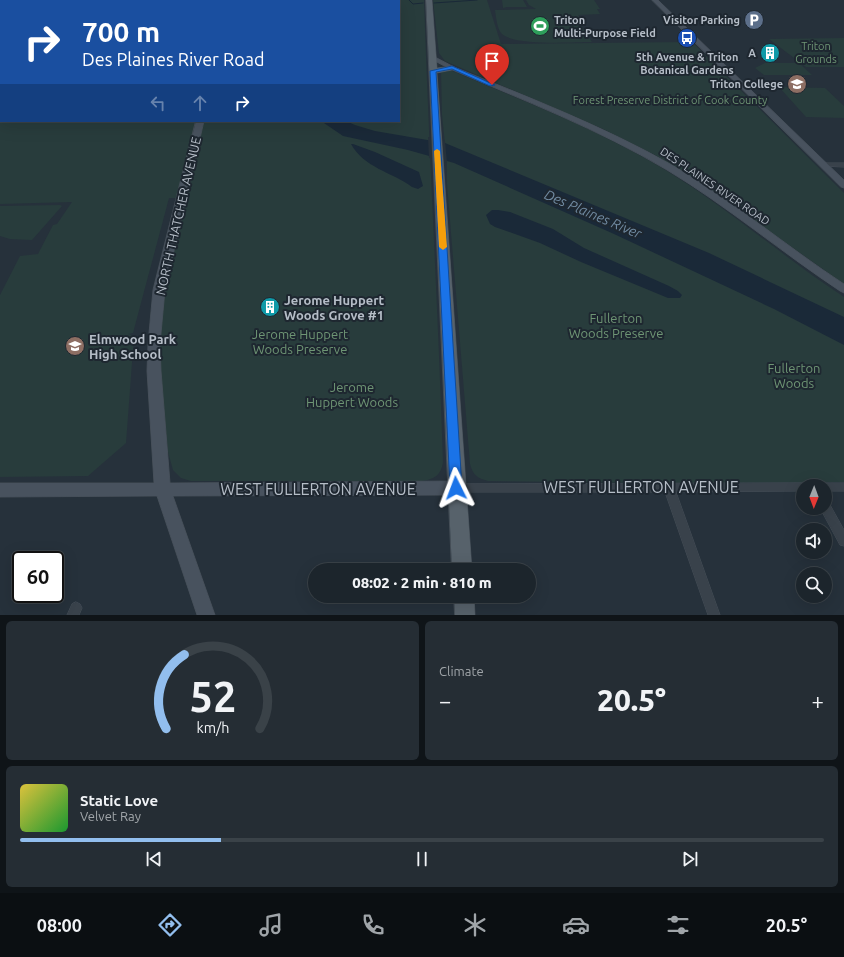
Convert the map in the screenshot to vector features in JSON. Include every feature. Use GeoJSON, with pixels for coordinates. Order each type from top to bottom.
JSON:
{"type":"FeatureCollection","features":[{"type":"Feature","properties":{"kind":"main road"},"geometry":{"type":"LineString","coordinates":[[429,0],[461,563]]}},
{"type":"Feature","properties":{"kind":"main road"},"geometry":{"type":"LineString","coordinates":[[433,71],[452,68]]}},
{"type":"Feature","properties":{"kind":"main road"},"geometry":{"type":"LineString","coordinates":[[464,603],[465,615]]}},
{"type":"Feature","properties":{"kind":"street"},"geometry":{"type":"LineString","coordinates":[[655,0],[844,185]]}},
{"type":"Feature","properties":{"kind":"street","name":"DES PLAINES RIVER ROAD"},"geometry":{"type":"LineString","coordinates":[[433,58],[452,68],[595,129],[649,156],[686,178],[783,248],[844,289]]}},
{"type":"Feature","properties":{"kind":"street","name":"NORTH THATCHER AVENUE"},"geometry":{"type":"LineString","coordinates":[[200,122],[159,290],[156,317],[154,371],[163,490],[206,615]]}},
{"type":"Feature","properties":{"kind":"street"},"geometry":{"type":"LineString","coordinates":[[824,165],[844,165]]}},
{"type":"Feature","properties":{"kind":"street"},"geometry":{"type":"LineString","coordinates":[[669,487],[714,615]]}},
{"type":"Feature","properties":{"kind":"street","name":"WEST FULLERTON AVENUE"},"geometry":{"type":"LineString","coordinates":[[0,490],[796,487]]}},
{"type":"Feature","properties":{"kind":"street"},"geometry":{"type":"LineString","coordinates":[[832,487],[844,487]]}},
{"type":"Feature","properties":{"kind":"street"},"geometry":{"type":"LineString","coordinates":[[830,515],[844,541]]}},
{"type":"Feature","properties":{"kind":"green space","name":"Jerome Huppert Woods"},"geometry":{"type":"Polygon","coordinates":[[[400,0],[424,0],[443,462],[441,470],[437,476],[422,481],[191,481],[181,478],[173,470],[168,452],[160,376],[160,335],[163,297],[203,122],[400,122],[400,0]]]}},
{"type":"Feature","properties":{"kind":"green space","name":"Forest Preserve District of Cook County"},"geometry":{"type":"Polygon","coordinates":[[[433,0],[487,0],[501,44],[693,43],[844,193],[844,284],[707,187],[655,155],[603,129],[445,61],[439,53],[433,0]]]}},
{"type":"Feature","properties":{"kind":"green space"},"geometry":{"type":"Polygon","coordinates":[[[502,0],[523,0],[527,7],[503,8],[502,0]]]}},
{"type":"Feature","properties":{"kind":"green space","name":"Triton Multi-Purpose Field"},"geometry":{"type":"Polygon","coordinates":[[[526,0],[594,0],[600,9],[597,9],[600,14],[578,15],[580,17],[576,18],[592,42],[532,42],[509,38],[502,34],[498,26],[495,10],[536,9],[529,5],[526,0]]]}},
{"type":"Feature","properties":{"kind":"green space","name":"Triton Grounds"},"geometry":{"type":"Polygon","coordinates":[[[844,38],[844,67],[806,67],[769,39],[844,38]]]}},
{"type":"Feature","properties":{"kind":"green space"},"geometry":{"type":"Polygon","coordinates":[[[765,63],[799,63],[812,75],[764,75],[755,68],[765,63]]]}},
{"type":"Feature","properties":{"kind":"green space","name":"Fullerton Woods"},"geometry":{"type":"Polygon","coordinates":[[[450,70],[560,116],[641,156],[667,171],[712,201],[821,282],[844,297],[844,482],[832,482],[832,479],[796,479],[796,482],[657,483],[488,481],[476,476],[470,464],[447,184],[447,163],[442,115],[441,71],[450,70]]]}},
{"type":"Feature","properties":{"kind":"green space"},"geometry":{"type":"Polygon","coordinates":[[[779,87],[825,88],[844,106],[844,118],[806,117],[779,87]]]}},
{"type":"Feature","properties":{"kind":"green space","name":"Elmwood Park High School"},"geometry":{"type":"Polygon","coordinates":[[[0,122],[196,122],[177,198],[169,198],[133,333],[128,334],[134,336],[126,443],[88,476],[0,477],[0,295],[20,256],[38,254],[53,225],[57,224],[72,202],[0,204],[0,122]]]}},
{"type":"Feature","properties":{"kind":"green space"},"geometry":{"type":"Polygon","coordinates":[[[0,206],[62,206],[32,240],[10,239],[0,236],[0,206]]]}},
{"type":"Feature","properties":{"kind":"water","name":"Des Plaines River"},"geometry":{"type":"Polygon","coordinates":[[[322,122],[348,122],[375,131],[445,143],[709,253],[844,317],[844,345],[774,309],[614,234],[454,163],[408,150],[343,136],[322,122]]]}},
{"type":"Feature","properties":{"kind":"water"},"geometry":{"type":"Polygon","coordinates":[[[351,144],[375,152],[419,172],[423,186],[418,189],[412,187],[379,169],[363,159],[351,144]]]}},
{"type":"Feature","properties":{"kind":"water"},"geometry":{"type":"Polygon","coordinates":[[[492,210],[510,212],[553,229],[584,248],[669,286],[682,295],[680,298],[668,298],[581,262],[540,243],[495,227],[490,224],[486,215],[492,210]]]}},
{"type":"Feature","properties":{"kind":"pier"},"geometry":{"type":"Polygon","coordinates":[[[428,137],[445,141],[447,163],[429,158],[428,137]]]}},
{"type":"Feature","properties":{"kind":"waterway"},"geometry":{"type":"LineString","coordinates":[[409,0],[413,4],[423,3]]}},
{"type":"Feature","properties":{"kind":"waterway"},"geometry":{"type":"LineString","coordinates":[[434,3],[477,0]]}},
{"type":"Feature","properties":{"kind":"slow traffic"},"geometry":{"type":"LineString","coordinates":[[437,151],[443,247]]}},
{"type":"Feature","properties":{"kind":"place","name":"Visitor Parking"},"geometry":{"type":"Point","coordinates":[754,20]}},
{"type":"Feature","properties":{"kind":"place","name":"Triton Multi-Purpose Field"},"geometry":{"type":"Point","coordinates":[540,26]}},
{"type":"Feature","properties":{"kind":"place","name":"5th Avenue & Triton Botanical Gardens"},"geometry":{"type":"Point","coordinates":[687,38]}},
{"type":"Feature","properties":{"kind":"place","name":"A"},"geometry":{"type":"Point","coordinates":[770,53]}},
{"type":"Feature","properties":{"kind":"place","name":"Triton College"},"geometry":{"type":"Point","coordinates":[797,84]}},
{"type":"Feature","properties":{"kind":"place","name":"Jerome Huppert Woods Grove #1"},"geometry":{"type":"Point","coordinates":[270,307]}},
{"type":"Feature","properties":{"kind":"place","name":"Elmwood Park High School"},"geometry":{"type":"Point","coordinates":[75,346]}},
{"type":"Feature","properties":{"kind":"route"},"geometry":{"type":"LineString","coordinates":[[456,488],[433,71],[452,68],[492,85]]}},
{"type":"Feature","properties":{"kind":"park label","name":"Fullerton Woods Preserve"},"geometry":{"type":"Point","coordinates":[616,326]}},
{"type":"Feature","properties":{"kind":"park label","name":"Jerome Huppert Woods Preserve"},"geometry":{"type":"Point","coordinates":[300,342]}}]}
